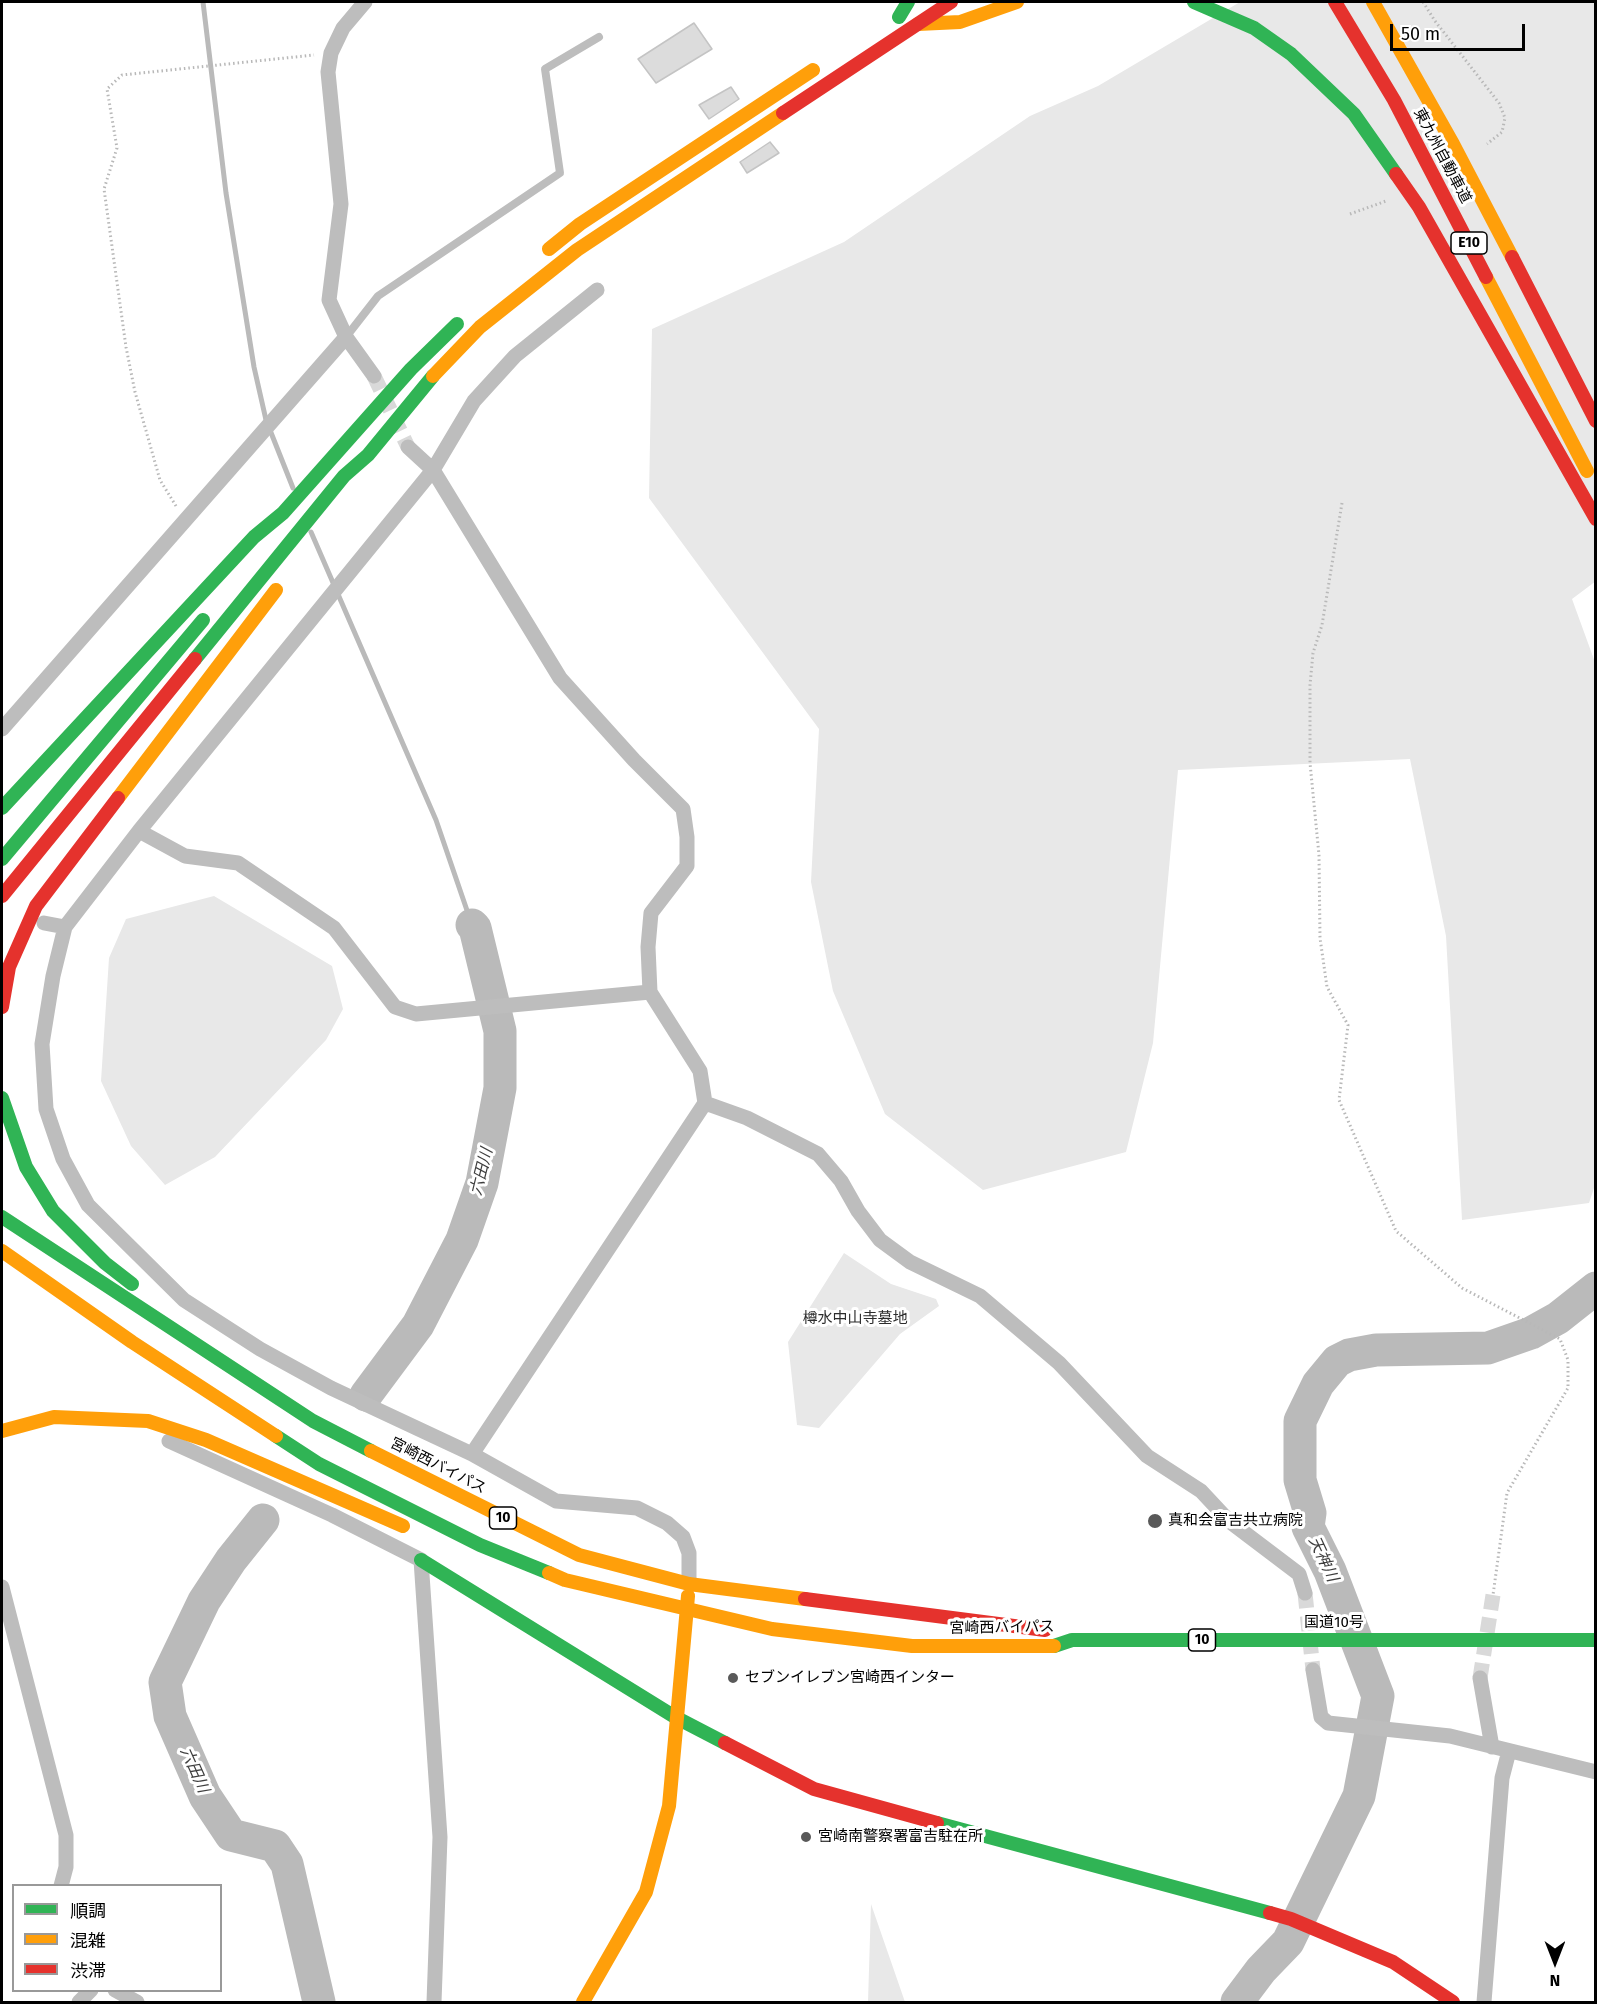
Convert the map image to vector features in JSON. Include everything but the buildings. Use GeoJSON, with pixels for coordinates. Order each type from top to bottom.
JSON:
{"type":"FeatureCollection","features":[{"type":"Feature","properties":{"kind":"main road"},"geometry":{"type":"LineString","coordinates":[[908,2],[894,20],[921,2]]}},
{"type":"Feature","properties":{"kind":"main road"},"geometry":{"type":"LineString","coordinates":[[2,896],[344,476],[368,455],[429,380],[480,327],[577,250],[951,2]]}},
{"type":"Feature","properties":{"kind":"main road"},"geometry":{"type":"LineString","coordinates":[[916,25],[960,22],[1017,2]]}},
{"type":"Feature","properties":{"kind":"main road"},"geometry":{"type":"LineString","coordinates":[[1194,2],[1254,28],[1291,54],[1354,114],[1419,207],[1596,519]]}},
{"type":"Feature","properties":{"kind":"main road","name":"東九州自動車道"},"geometry":{"type":"LineString","coordinates":[[1335,2],[1399,110],[1570,435],[1596,489]]}},
{"type":"Feature","properties":{"kind":"main road","name":"東九州自動車道"},"geometry":{"type":"LineString","coordinates":[[1373,2],[1453,144],[1596,422]]}},
{"type":"Feature","properties":{"kind":"main road"},"geometry":{"type":"LineString","coordinates":[[534,261],[580,224],[821,66]]}},
{"type":"Feature","properties":{"kind":"main road"},"geometry":{"type":"LineString","coordinates":[[2,808],[254,537],[283,513],[411,369],[470,313]]}},
{"type":"Feature","properties":{"kind":"main road"},"geometry":{"type":"LineString","coordinates":[[355,485],[368,455]]}},
{"type":"Feature","properties":{"kind":"main road"},"geometry":{"type":"LineString","coordinates":[[266,545],[283,513]]}},
{"type":"Feature","properties":{"kind":"main road"},"geometry":{"type":"LineString","coordinates":[[2,1006],[9,967],[36,906],[284,579]]}},
{"type":"Feature","properties":{"kind":"main road"},"geometry":{"type":"LineString","coordinates":[[2,859],[214,607]]}},
{"type":"Feature","properties":{"kind":"main road"},"geometry":{"type":"LineString","coordinates":[[2,1098],[26,1167],[53,1211],[105,1263],[195,1334],[225,1363]]}},
{"type":"Feature","properties":{"kind":"main road","name":"宮崎西バイパス"},"geometry":{"type":"LineString","coordinates":[[2,1216],[189,1342],[313,1421],[429,1482],[579,1555],[690,1584],[1054,1631],[1072,1640]]}},
{"type":"Feature","properties":{"kind":"main road","name":"宮崎西バイパス"},"geometry":{"type":"LineString","coordinates":[[2,1251],[132,1342],[319,1464],[480,1545],[565,1580],[772,1629],[912,1646],[1053,1646],[1072,1640]]}},
{"type":"Feature","properties":{"kind":"main road"},"geometry":{"type":"LineString","coordinates":[[2,1431],[54,1417],[148,1421],[206,1440],[422,1533],[480,1545]]}},
{"type":"Feature","properties":{"kind":"main road"},"geometry":{"type":"LineString","coordinates":[[421,1560],[675,1717],[814,1789],[1291,1919],[1393,1962],[1453,2002]]}},
{"type":"Feature","properties":{"kind":"main road"},"geometry":{"type":"LineString","coordinates":[[583,2002],[646,1892],[669,1806],[675,1717],[690,1584]]}},
{"type":"Feature","properties":{"kind":"main road","name":"国道10号"},"geometry":{"type":"LineString","coordinates":[[1072,1640],[1591,1642]]}},
{"type":"Feature","properties":{"kind":"street"},"geometry":{"type":"LineString","coordinates":[[365,2],[343,28],[331,53],[328,72],[341,204],[329,300],[346,337],[374,376]]}},
{"type":"Feature","properties":{"kind":"street"},"geometry":{"type":"LineString","coordinates":[[597,290],[515,356],[481,394],[433,470],[139,831],[65,927],[53,976],[42,1044],[46,1109],[63,1159],[88,1205],[184,1300],[260,1348],[331,1388],[472,1454],[556,1501],[638,1508],[667,1523],[683,1537],[690,1553],[690,1584]]}},
{"type":"Feature","properties":{"kind":"street"},"geometry":{"type":"LineString","coordinates":[[2,729],[346,337]]}},
{"type":"Feature","properties":{"kind":"street"},"geometry":{"type":"LineString","coordinates":[[408,447],[433,470],[560,678],[634,760],[683,809],[687,837],[687,866],[651,913],[648,947],[650,992],[700,1071],[705,1103],[472,1454]]}},
{"type":"Feature","properties":{"kind":"street"},"geometry":{"type":"LineString","coordinates":[[139,831],[185,856],[238,863],[333,928],[395,1007],[416,1014],[650,992]]}},
{"type":"Feature","properties":{"kind":"street"},"geometry":{"type":"LineString","coordinates":[[44,923],[65,927]]}},
{"type":"Feature","properties":{"kind":"street"},"geometry":{"type":"LineString","coordinates":[[705,1103],[747,1118],[818,1154],[841,1181],[858,1211],[880,1240],[910,1262],[980,1296],[1059,1363],[1146,1456],[1201,1491],[1229,1521],[1299,1574],[1305,1593]]}},
{"type":"Feature","properties":{"kind":"street"},"geometry":{"type":"LineString","coordinates":[[2,1443],[36,1432],[63,1428],[127,1431],[166,1439],[332,1515],[421,1560],[440,1837],[434,2002]]}},
{"type":"Feature","properties":{"kind":"street"},"geometry":{"type":"LineString","coordinates":[[2,1587],[66,1835],[66,1867],[62,1884]]}},
{"type":"Feature","properties":{"kind":"street"},"geometry":{"type":"LineString","coordinates":[[1591,1642],[1596,1630]]}},
{"type":"Feature","properties":{"kind":"street"},"geometry":{"type":"LineString","coordinates":[[1313,1670],[1321,1717],[1328,1724],[1450,1736],[1596,1772]]}},
{"type":"Feature","properties":{"kind":"street"},"geometry":{"type":"LineString","coordinates":[[1480,1678],[1492,1747]]}},
{"type":"Feature","properties":{"kind":"street"},"geometry":{"type":"LineString","coordinates":[[1484,2002],[1502,1778],[1509,1751]]}},
{"type":"Feature","properties":{"kind":"street"},"geometry":{"type":"LineString","coordinates":[[119,1992],[137,2002]]}},
{"type":"Feature","properties":{"kind":"lane"},"geometry":{"type":"LineString","coordinates":[[346,337],[378,296],[560,173],[545,69],[599,37]]}},
{"type":"Feature","properties":{"kind":"path"},"geometry":{"type":"LineString","coordinates":[[1423,2],[1435,21],[1499,103],[1505,118],[1502,132],[1487,144]]}},
{"type":"Feature","properties":{"kind":"path"},"geometry":{"type":"LineString","coordinates":[[184,520],[160,480],[135,392],[126,347],[104,189],[117,148],[107,89],[122,75],[331,53]]}},
{"type":"Feature","properties":{"kind":"path"},"geometry":{"type":"LineString","coordinates":[[1350,214],[1386,201]]}},
{"type":"Feature","properties":{"kind":"path"},"geometry":{"type":"LineString","coordinates":[[1342,503],[1322,625],[1313,653],[1310,685],[1310,763],[1318,855],[1320,938],[1327,987],[1348,1025],[1340,1100],[1396,1232],[1462,1288],[1560,1339],[1568,1360],[1568,1388],[1507,1493],[1493,1595]]}},
{"type":"Feature","properties":{"kind":"green space"},"geometry":{"type":"Polygon","coordinates":[[[1240,2],[1595,2],[1596,581],[1572,599],[1596,665],[1596,1182],[1589,1203],[1462,1220],[1446,936],[1410,759],[1178,770],[1153,1043],[1126,1152],[983,1190],[885,1114],[833,991],[811,882],[819,729],[649,498],[652,329],[844,242],[1030,116],[1098,86],[1240,2]]]}},
{"type":"Feature","properties":{"kind":"green space"},"geometry":{"type":"Polygon","coordinates":[[[214,896],[332,966],[343,1009],[326,1040],[215,1157],[165,1185],[131,1146],[101,1081],[109,958],[126,919],[214,896]]]}},
{"type":"Feature","properties":{"kind":"green space","name":"樽水中山寺墓地"},"geometry":{"type":"Polygon","coordinates":[[[844,1253],[891,1284],[936,1299],[939,1306],[900,1334],[819,1428],[797,1425],[788,1342],[844,1253]]]}},
{"type":"Feature","properties":{"kind":"green space"},"geometry":{"type":"Polygon","coordinates":[[[871,1904],[905,2002],[868,2002],[871,1904]]]}},
{"type":"Feature","properties":{"kind":"waterway"},"geometry":{"type":"LineString","coordinates":[[203,2],[226,193],[254,367],[266,420],[293,488]]}},
{"type":"Feature","properties":{"kind":"waterway"},"geometry":{"type":"LineString","coordinates":[[311,532],[436,820],[472,925]]}},
{"type":"Feature","properties":{"kind":"waterway","name":"六田川"},"geometry":{"type":"LineString","coordinates":[[366,1395],[418,1325],[462,1240],[482,1183],[500,1088],[500,1031],[475,928],[472,925]]}},
{"type":"Feature","properties":{"kind":"waterway","name":"天神川"},"geometry":{"type":"LineString","coordinates":[[1237,2002],[1261,1970],[1288,1942],[1359,1796],[1378,1696],[1330,1571],[1308,1527],[1310,1513],[1300,1480],[1300,1421],[1318,1384],[1337,1361],[1349,1355],[1376,1350],[1488,1348],[1531,1333],[1558,1318],[1596,1288]]}},
{"type":"Feature","properties":{"kind":"waterway","name":"六田川"},"geometry":{"type":"LineString","coordinates":[[263,1520],[231,1560],[204,1601],[165,1682],[170,1716],[205,1796],[231,1835],[275,1846],[287,1864],[319,2002]]}},
{"type":"Feature","properties":{"kind":"tunnel"},"geometry":{"type":"LineString","coordinates":[[374,376],[408,447]]}},
{"type":"Feature","properties":{"kind":"tunnel"},"geometry":{"type":"LineString","coordinates":[[1305,1593],[1313,1670]]}},
{"type":"Feature","properties":{"kind":"tunnel"},"geometry":{"type":"LineString","coordinates":[[1480,1678],[1493,1595]]}},
{"type":"Feature","properties":{"kind":"traffic: fast"},"geometry":{"type":"LineString","coordinates":[[899,17],[908,2]]}},
{"type":"Feature","properties":{"kind":"traffic: fast"},"geometry":{"type":"LineString","coordinates":[[1194,2],[1254,28],[1291,54],[1354,114],[1396,174]]}},
{"type":"Feature","properties":{"kind":"traffic: fast"},"geometry":{"type":"LineString","coordinates":[[2,808],[254,537],[283,513],[411,369],[457,324]]}},
{"type":"Feature","properties":{"kind":"traffic: fast"},"geometry":{"type":"LineString","coordinates":[[195,659],[344,476],[368,455],[433,376]]}},
{"type":"Feature","properties":{"kind":"traffic: fast"},"geometry":{"type":"LineString","coordinates":[[2,859],[203,620]]}},
{"type":"Feature","properties":{"kind":"traffic: fast"},"geometry":{"type":"LineString","coordinates":[[2,1098],[26,1167],[53,1211],[105,1263],[132,1284]]}},
{"type":"Feature","properties":{"kind":"traffic: fast"},"geometry":{"type":"LineString","coordinates":[[2,1217],[313,1421],[371,1451]]}},
{"type":"Feature","properties":{"kind":"traffic: fast"},"geometry":{"type":"LineString","coordinates":[[276,1436],[319,1464],[480,1545],[549,1573]]}},
{"type":"Feature","properties":{"kind":"traffic: fast"},"geometry":{"type":"LineString","coordinates":[[421,1560],[675,1717],[725,1743]]}},
{"type":"Feature","properties":{"kind":"traffic: fast"},"geometry":{"type":"LineString","coordinates":[[1054,1646],[1072,1640],[1596,1640]]}},
{"type":"Feature","properties":{"kind":"traffic: fast"},"geometry":{"type":"LineString","coordinates":[[937,1823],[1270,1913]]}},
{"type":"Feature","properties":{"kind":"traffic: slow"},"geometry":{"type":"LineString","coordinates":[[918,24],[960,22],[1017,2]]}},
{"type":"Feature","properties":{"kind":"traffic: slow"},"geometry":{"type":"LineString","coordinates":[[1373,2],[1453,144],[1512,257]]}},
{"type":"Feature","properties":{"kind":"traffic: slow"},"geometry":{"type":"LineString","coordinates":[[549,249],[580,224],[813,70]]}},
{"type":"Feature","properties":{"kind":"traffic: slow"},"geometry":{"type":"LineString","coordinates":[[433,376],[480,327],[577,250],[783,113]]}},
{"type":"Feature","properties":{"kind":"traffic: slow"},"geometry":{"type":"LineString","coordinates":[[1486,277],[1587,471]]}},
{"type":"Feature","properties":{"kind":"traffic: slow"},"geometry":{"type":"LineString","coordinates":[[118,798],[276,590]]}},
{"type":"Feature","properties":{"kind":"traffic: slow"},"geometry":{"type":"LineString","coordinates":[[2,1251],[132,1342],[276,1436]]}},
{"type":"Feature","properties":{"kind":"traffic: slow"},"geometry":{"type":"LineString","coordinates":[[2,1431],[54,1417],[148,1421],[206,1440],[403,1526]]}},
{"type":"Feature","properties":{"kind":"traffic: slow"},"geometry":{"type":"LineString","coordinates":[[371,1451],[579,1555],[689,1584],[805,1599]]}},
{"type":"Feature","properties":{"kind":"traffic: slow"},"geometry":{"type":"LineString","coordinates":[[549,1573],[565,1580],[772,1629],[912,1646],[1054,1646]]}},
{"type":"Feature","properties":{"kind":"traffic: slow"},"geometry":{"type":"LineString","coordinates":[[583,2002],[646,1892],[669,1806],[688,1596]]}},
{"type":"Feature","properties":{"kind":"traffic: jam"},"geometry":{"type":"LineString","coordinates":[[783,113],[951,2]]}},
{"type":"Feature","properties":{"kind":"traffic: jam"},"geometry":{"type":"LineString","coordinates":[[1335,2],[1394,100],[1486,277]]}},
{"type":"Feature","properties":{"kind":"traffic: jam"},"geometry":{"type":"LineString","coordinates":[[1396,174],[1419,207],[1596,519]]}},
{"type":"Feature","properties":{"kind":"traffic: jam"},"geometry":{"type":"LineString","coordinates":[[1512,257],[1596,421]]}},
{"type":"Feature","properties":{"kind":"traffic: jam"},"geometry":{"type":"LineString","coordinates":[[2,896],[195,659]]}},
{"type":"Feature","properties":{"kind":"traffic: jam"},"geometry":{"type":"LineString","coordinates":[[2,1007],[9,967],[36,906],[118,798]]}},
{"type":"Feature","properties":{"kind":"traffic: jam"},"geometry":{"type":"LineString","coordinates":[[805,1599],[1045,1630]]}},
{"type":"Feature","properties":{"kind":"traffic: jam"},"geometry":{"type":"LineString","coordinates":[[725,1743],[814,1789],[937,1823]]}},
{"type":"Feature","properties":{"kind":"traffic: jam"},"geometry":{"type":"LineString","coordinates":[[1270,1913],[1291,1919],[1393,1962],[1453,2002]]}},
{"type":"Feature","properties":{"kind":"place","name":"真和会富吉共立病院"},"geometry":{"type":"Point","coordinates":[1155,1521]}},
{"type":"Feature","properties":{"kind":"place","name":"セブンイレブン宮崎西インター"},"geometry":{"type":"Point","coordinates":[733,1678]}},
{"type":"Feature","properties":{"kind":"place","name":"宮崎南警察署富吉駐在所"},"geometry":{"type":"Point","coordinates":[806,1837]}}]}
